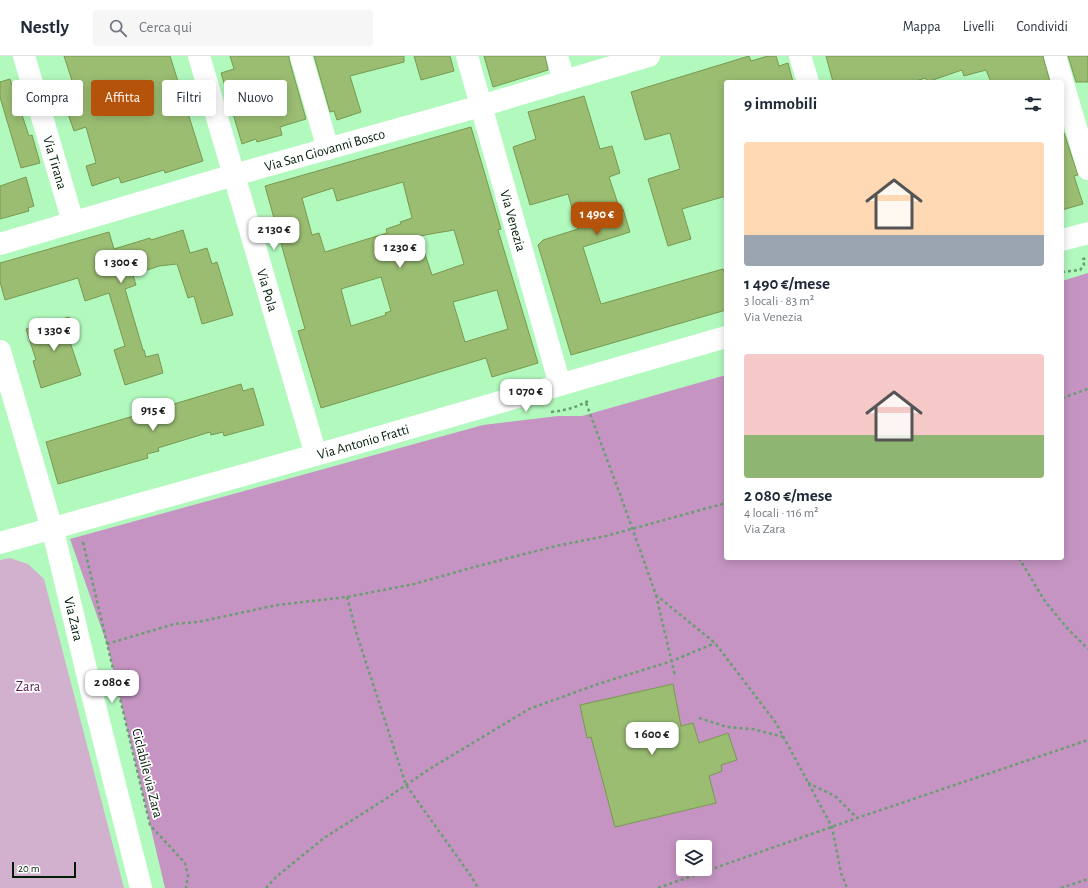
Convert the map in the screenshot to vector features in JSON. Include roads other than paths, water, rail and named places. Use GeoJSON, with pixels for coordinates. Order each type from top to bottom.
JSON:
{"type":"FeatureCollection","features":[{"type":"Feature","properties":{"kind":"street","name":"Via Tirana"},"geometry":{"type":"LineString","coordinates":[[24,56],[73,222]]}},
{"type":"Feature","properties":{"kind":"street","name":"Via Pola"},"geometry":{"type":"LineString","coordinates":[[199,56],[316,455]]}},
{"type":"Feature","properties":{"kind":"street"},"geometry":{"type":"LineString","coordinates":[[301,56],[328,149]]}},
{"type":"Feature","properties":{"kind":"street","name":"Via Venezia"},"geometry":{"type":"LineString","coordinates":[[467,56],[560,385]]}},
{"type":"Feature","properties":{"kind":"street"},"geometry":{"type":"LineString","coordinates":[[557,56],[564,81]]}},
{"type":"Feature","properties":{"kind":"street","name":"Via San Giovanni Bosco"},"geometry":{"type":"LineString","coordinates":[[0,244],[234,175],[481,106],[649,56]]}},
{"type":"Feature","properties":{"kind":"street"},"geometry":{"type":"LineString","coordinates":[[800,56],[807,80]]}},
{"type":"Feature","properties":{"kind":"street"},"geometry":{"type":"LineString","coordinates":[[1056,56],[1063,80]]}},
{"type":"Feature","properties":{"kind":"street"},"geometry":{"type":"LineString","coordinates":[[1064,84],[1088,169]]}},
{"type":"Feature","properties":{"kind":"street"},"geometry":{"type":"LineString","coordinates":[[1064,239],[1088,233]]}},
{"type":"Feature","properties":{"kind":"street","name":"Via Antonio Fratti"},"geometry":{"type":"LineString","coordinates":[[0,543],[316,455],[724,337]]}},
{"type":"Feature","properties":{"kind":"street","name":"Via Zara"},"geometry":{"type":"LineString","coordinates":[[0,351],[52,528],[141,888]]}},
{"type":"Feature","properties":{"kind":"park label","name":"Zara"},"geometry":{"type":"Point","coordinates":[28,686]}}]}
